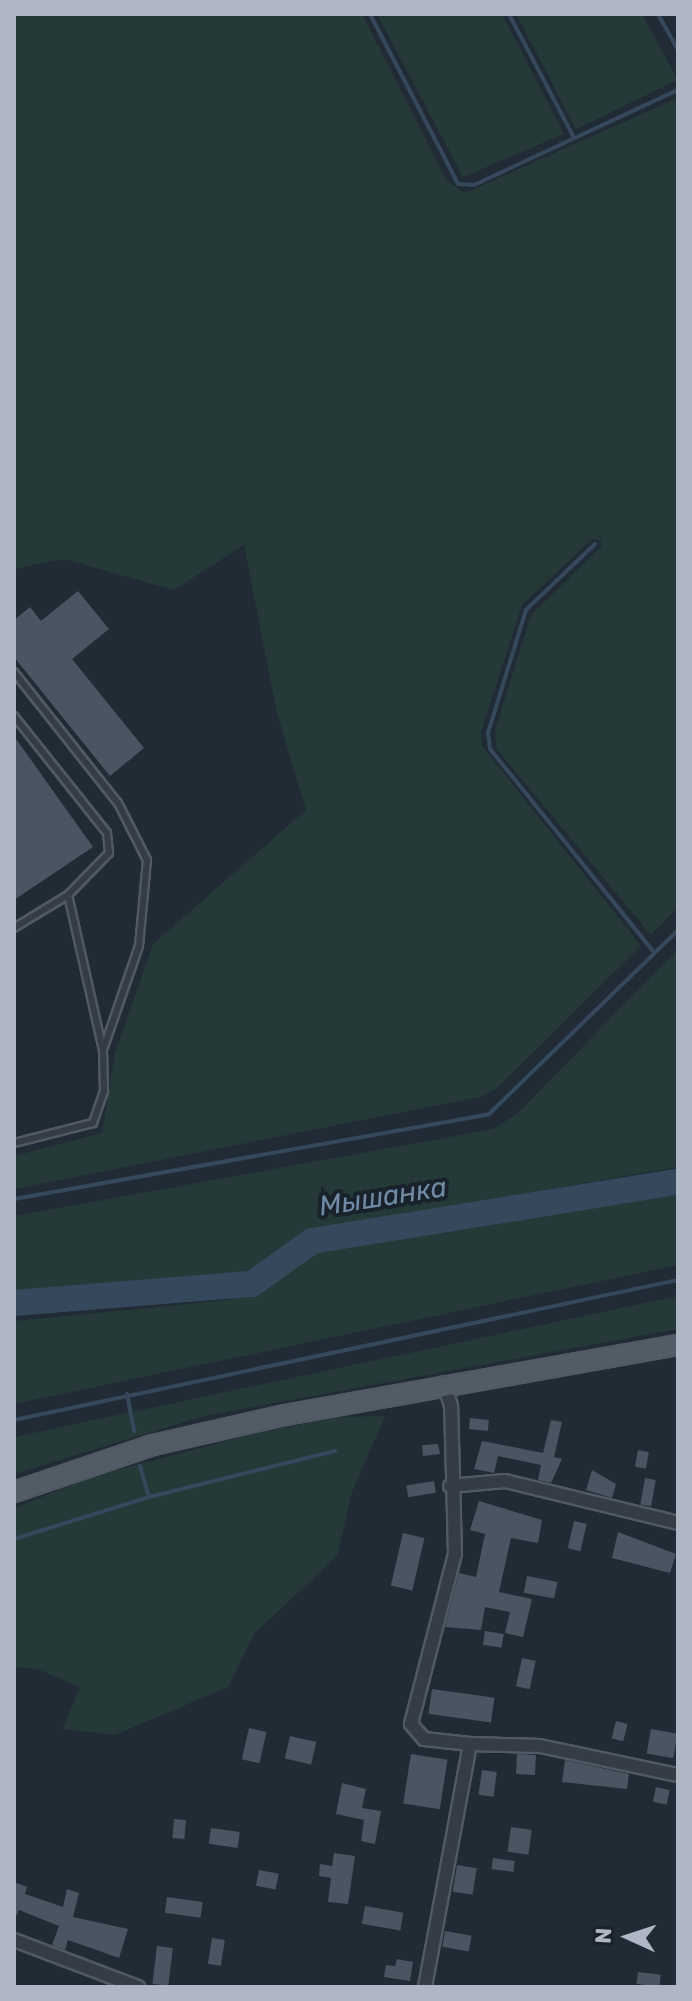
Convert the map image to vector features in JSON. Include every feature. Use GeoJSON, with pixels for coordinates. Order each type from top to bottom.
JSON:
{"type":"FeatureCollection","features":[{"type":"Feature","properties":{"kind":"main road"},"geometry":{"type":"LineString","coordinates":[[14,1492],[153,1445],[444,1383],[678,1345]]}},
{"type":"Feature","properties":{"kind":"street"},"geometry":{"type":"LineString","coordinates":[[444,1383],[451,1406],[450,1486],[455,1554],[411,1724],[424,1739],[447,1745],[540,1746],[678,1775]]}},
{"type":"Feature","properties":{"kind":"street"},"geometry":{"type":"LineString","coordinates":[[450,1486],[505,1481],[678,1523]]}},
{"type":"Feature","properties":{"kind":"street"},"geometry":{"type":"LineString","coordinates":[[425,1987],[470,1744]]}},
{"type":"Feature","properties":{"kind":"street"},"geometry":{"type":"LineString","coordinates":[[14,1940],[138,1987]]}},
{"type":"Feature","properties":{"kind":"lane"},"geometry":{"type":"LineString","coordinates":[[14,672],[118,803],[147,860],[139,946],[103,1050]]}},
{"type":"Feature","properties":{"kind":"lane"},"geometry":{"type":"LineString","coordinates":[[14,716],[107,833],[109,853],[68,895],[14,928]]}},
{"type":"Feature","properties":{"kind":"lane"},"geometry":{"type":"LineString","coordinates":[[14,1143],[93,1123],[104,1091],[103,1050],[68,895]]}},
{"type":"Feature","properties":{"kind":"green space"},"geometry":{"type":"Polygon","coordinates":[[[14,14],[362,14],[447,181],[465,193],[678,98],[678,907],[651,935],[496,748],[495,730],[531,615],[601,547],[601,541],[592,539],[522,605],[481,732],[482,746],[641,946],[496,1089],[480,1097],[14,1189],[14,1156],[102,1133],[115,1053],[153,944],[306,810],[277,713],[244,545],[174,590],[64,559],[14,569],[14,14]]]}},
{"type":"Feature","properties":{"kind":"green space"},"geometry":{"type":"Polygon","coordinates":[[[377,14],[502,14],[564,134],[463,177],[377,14]]]}},
{"type":"Feature","properties":{"kind":"green space"},"geometry":{"type":"Polygon","coordinates":[[[516,14],[642,14],[678,80],[576,129],[516,14]]]}},
{"type":"Feature","properties":{"kind":"green space"},"geometry":{"type":"Polygon","coordinates":[[[678,949],[678,1167],[311,1230],[260,1267],[241,1273],[14,1291],[14,1216],[494,1129],[518,1113],[678,949]]]}},
{"type":"Feature","properties":{"kind":"green space"},"geometry":{"type":"Polygon","coordinates":[[[678,1195],[678,1265],[14,1404],[14,1321],[229,1300],[261,1291],[323,1249],[678,1195]]]}},
{"type":"Feature","properties":{"kind":"green space"},"geometry":{"type":"Polygon","coordinates":[[[678,1296],[678,1329],[204,1416],[14,1474],[14,1437],[678,1296]]]}},
{"type":"Feature","properties":{"kind":"green space"},"geometry":{"type":"Polygon","coordinates":[[[385,1416],[352,1492],[337,1556],[254,1634],[228,1687],[115,1735],[63,1729],[80,1687],[37,1669],[14,1667],[14,1508],[94,1476],[261,1432],[339,1417],[385,1416]]]}},
{"type":"Feature","properties":{"kind":"building"},"geometry":{"type":"Polygon","coordinates":[[[78,591],[109,629],[72,659],[144,748],[110,776],[14,657],[14,620],[30,607],[41,621],[78,591]]]}},
{"type":"Feature","properties":{"kind":"building"},"geometry":{"type":"Polygon","coordinates":[[[14,736],[93,847],[14,900],[14,736]]]}},
{"type":"Feature","properties":{"kind":"building"},"geometry":{"type":"Polygon","coordinates":[[[470,1418],[489,1420],[488,1431],[469,1429],[470,1418]]]}},
{"type":"Feature","properties":{"kind":"building"},"geometry":{"type":"Polygon","coordinates":[[[551,1420],[562,1422],[554,1457],[562,1459],[551,1483],[538,1480],[541,1465],[498,1456],[494,1473],[474,1469],[482,1441],[543,1453],[551,1420]]]}},
{"type":"Feature","properties":{"kind":"building"},"geometry":{"type":"Polygon","coordinates":[[[438,1444],[440,1454],[423,1456],[422,1445],[438,1444]]]}},
{"type":"Feature","properties":{"kind":"building"},"geometry":{"type":"Polygon","coordinates":[[[638,1450],[649,1452],[646,1469],[635,1467],[638,1450]]]}},
{"type":"Feature","properties":{"kind":"building"},"geometry":{"type":"Polygon","coordinates":[[[592,1470],[616,1484],[612,1498],[586,1490],[592,1470]]]}},
{"type":"Feature","properties":{"kind":"building"},"geometry":{"type":"Polygon","coordinates":[[[645,1478],[656,1480],[651,1506],[640,1505],[645,1478]]]}},
{"type":"Feature","properties":{"kind":"building"},"geometry":{"type":"Polygon","coordinates":[[[434,1481],[436,1493],[408,1497],[406,1485],[434,1481]]]}},
{"type":"Feature","properties":{"kind":"building"},"geometry":{"type":"Polygon","coordinates":[[[479,1501],[542,1520],[538,1543],[511,1538],[499,1592],[532,1599],[523,1637],[505,1633],[510,1612],[485,1607],[481,1630],[445,1627],[459,1573],[476,1577],[485,1534],[470,1530],[479,1501]]]}},
{"type":"Feature","properties":{"kind":"building"},"geometry":{"type":"Polygon","coordinates":[[[574,1521],[587,1524],[580,1551],[568,1548],[574,1521]]]}},
{"type":"Feature","properties":{"kind":"building"},"geometry":{"type":"Polygon","coordinates":[[[618,1532],[676,1554],[670,1573],[612,1558],[618,1532]]]}},
{"type":"Feature","properties":{"kind":"building"},"geometry":{"type":"Polygon","coordinates":[[[403,1533],[424,1538],[412,1591],[391,1586],[403,1533]]]}},
{"type":"Feature","properties":{"kind":"building"},"geometry":{"type":"Polygon","coordinates":[[[527,1576],[557,1582],[554,1599],[524,1593],[527,1576]]]}},
{"type":"Feature","properties":{"kind":"building"},"geometry":{"type":"Polygon","coordinates":[[[485,1631],[504,1634],[502,1648],[483,1645],[485,1631]]]}},
{"type":"Feature","properties":{"kind":"building"},"geometry":{"type":"Polygon","coordinates":[[[522,1658],[536,1661],[530,1689],[516,1686],[522,1658]]]}},
{"type":"Feature","properties":{"kind":"building"},"geometry":{"type":"Polygon","coordinates":[[[432,1689],[494,1698],[491,1723],[429,1714],[432,1689]]]}},
{"type":"Feature","properties":{"kind":"building"},"geometry":{"type":"Polygon","coordinates":[[[616,1721],[628,1724],[623,1741],[612,1738],[616,1721]]]}},
{"type":"Feature","properties":{"kind":"building"},"geometry":{"type":"Polygon","coordinates":[[[249,1728],[267,1732],[259,1763],[242,1759],[249,1728]]]}},
{"type":"Feature","properties":{"kind":"building"},"geometry":{"type":"Polygon","coordinates":[[[651,1729],[678,1734],[673,1758],[647,1754],[651,1729]]]}},
{"type":"Feature","properties":{"kind":"building"},"geometry":{"type":"Polygon","coordinates":[[[290,1736],[316,1742],[311,1764],[285,1758],[290,1736]]]}},
{"type":"Feature","properties":{"kind":"building"},"geometry":{"type":"Polygon","coordinates":[[[411,1754],[448,1760],[440,1809],[403,1803],[411,1754]]]}},
{"type":"Feature","properties":{"kind":"building"},"geometry":{"type":"Polygon","coordinates":[[[517,1754],[536,1755],[535,1775],[516,1774],[517,1754]]]}},
{"type":"Feature","properties":{"kind":"building"},"geometry":{"type":"Polygon","coordinates":[[[565,1760],[629,1774],[627,1789],[562,1782],[565,1760]]]}},
{"type":"Feature","properties":{"kind":"building"},"geometry":{"type":"Polygon","coordinates":[[[482,1770],[497,1772],[493,1797],[479,1795],[482,1770]]]}},
{"type":"Feature","properties":{"kind":"building"},"geometry":{"type":"Polygon","coordinates":[[[342,1783],[366,1789],[362,1808],[381,1811],[375,1844],[361,1841],[364,1820],[336,1814],[342,1783]]]}},
{"type":"Feature","properties":{"kind":"building"},"geometry":{"type":"Polygon","coordinates":[[[656,1787],[670,1790],[667,1805],[653,1802],[656,1787]]]}},
{"type":"Feature","properties":{"kind":"building"},"geometry":{"type":"Polygon","coordinates":[[[174,1819],[186,1820],[184,1839],[172,1838],[174,1819]]]}},
{"type":"Feature","properties":{"kind":"building"},"geometry":{"type":"Polygon","coordinates":[[[511,1827],[532,1830],[528,1855],[508,1852],[511,1827]]]}},
{"type":"Feature","properties":{"kind":"building"},"geometry":{"type":"Polygon","coordinates":[[[211,1828],[240,1832],[237,1848],[209,1844],[211,1828]]]}},
{"type":"Feature","properties":{"kind":"building"},"geometry":{"type":"Polygon","coordinates":[[[334,1853],[355,1856],[348,1904],[328,1902],[331,1878],[319,1876],[320,1864],[332,1866],[334,1853]]]}},
{"type":"Feature","properties":{"kind":"building"},"geometry":{"type":"Polygon","coordinates":[[[493,1858],[515,1861],[513,1872],[491,1869],[493,1858]]]}},
{"type":"Feature","properties":{"kind":"building"},"geometry":{"type":"Polygon","coordinates":[[[457,1865],[477,1868],[473,1895],[453,1892],[457,1865]]]}},
{"type":"Feature","properties":{"kind":"building"},"geometry":{"type":"Polygon","coordinates":[[[259,1870],[279,1874],[276,1890],[256,1886],[259,1870]]]}},
{"type":"Feature","properties":{"kind":"building"},"geometry":{"type":"Polygon","coordinates":[[[14,1882],[27,1887],[25,1894],[63,1907],[67,1889],[79,1893],[73,1917],[128,1929],[119,1958],[68,1940],[65,1950],[52,1945],[59,1926],[19,1910],[14,1920],[14,1882]]]}},
{"type":"Feature","properties":{"kind":"building"},"geometry":{"type":"Polygon","coordinates":[[[167,1897],[203,1902],[200,1918],[165,1913],[167,1897]]]}},
{"type":"Feature","properties":{"kind":"building"},"geometry":{"type":"Polygon","coordinates":[[[365,1906],[403,1913],[400,1930],[362,1924],[365,1906]]]}},
{"type":"Feature","properties":{"kind":"building"},"geometry":{"type":"Polygon","coordinates":[[[445,1931],[472,1936],[469,1951],[442,1947],[445,1931]]]}},
{"type":"Feature","properties":{"kind":"building"},"geometry":{"type":"Polygon","coordinates":[[[212,1938],[225,1940],[221,1966],[208,1964],[212,1938]]]}},
{"type":"Feature","properties":{"kind":"building"},"geometry":{"type":"Polygon","coordinates":[[[157,1946],[173,1948],[168,1986],[152,1984],[157,1946]]]}},
{"type":"Feature","properties":{"kind":"building"},"geometry":{"type":"Polygon","coordinates":[[[397,1959],[413,1962],[410,1981],[384,1977],[386,1965],[395,1966],[397,1959]]]}},
{"type":"Feature","properties":{"kind":"building"},"geometry":{"type":"Polygon","coordinates":[[[638,1972],[661,1975],[659,1987],[637,1984],[638,1972]]]}},
{"type":"Feature","properties":{"kind":"waterway"},"geometry":{"type":"LineString","coordinates":[[370,14],[458,184],[474,185],[678,90]]}},
{"type":"Feature","properties":{"kind":"waterway"},"geometry":{"type":"LineString","coordinates":[[509,14],[573,136]]}},
{"type":"Feature","properties":{"kind":"waterway"},"geometry":{"type":"LineString","coordinates":[[658,14],[678,50]]}},
{"type":"Feature","properties":{"kind":"waterway"},"geometry":{"type":"LineString","coordinates":[[595,544],[526,610],[488,733],[490,749],[654,952]]}},
{"type":"Feature","properties":{"kind":"waterway"},"geometry":{"type":"LineString","coordinates":[[14,1199],[489,1114],[678,930]]}},
{"type":"Feature","properties":{"kind":"waterway","name":"Мышанка"},"geometry":{"type":"LineString","coordinates":[[14,1303],[252,1284],[312,1241],[678,1182]]}},
{"type":"Feature","properties":{"kind":"waterway"},"geometry":{"type":"LineString","coordinates":[[14,1420],[678,1280]]}},
{"type":"Feature","properties":{"kind":"waterway"},"geometry":{"type":"LineString","coordinates":[[127,1394],[134,1431]]}},
{"type":"Feature","properties":{"kind":"waterway"},"geometry":{"type":"LineString","coordinates":[[14,1539],[149,1497],[335,1451]]}},
{"type":"Feature","properties":{"kind":"waterway"},"geometry":{"type":"LineString","coordinates":[[140,1466],[149,1497]]}}]}
